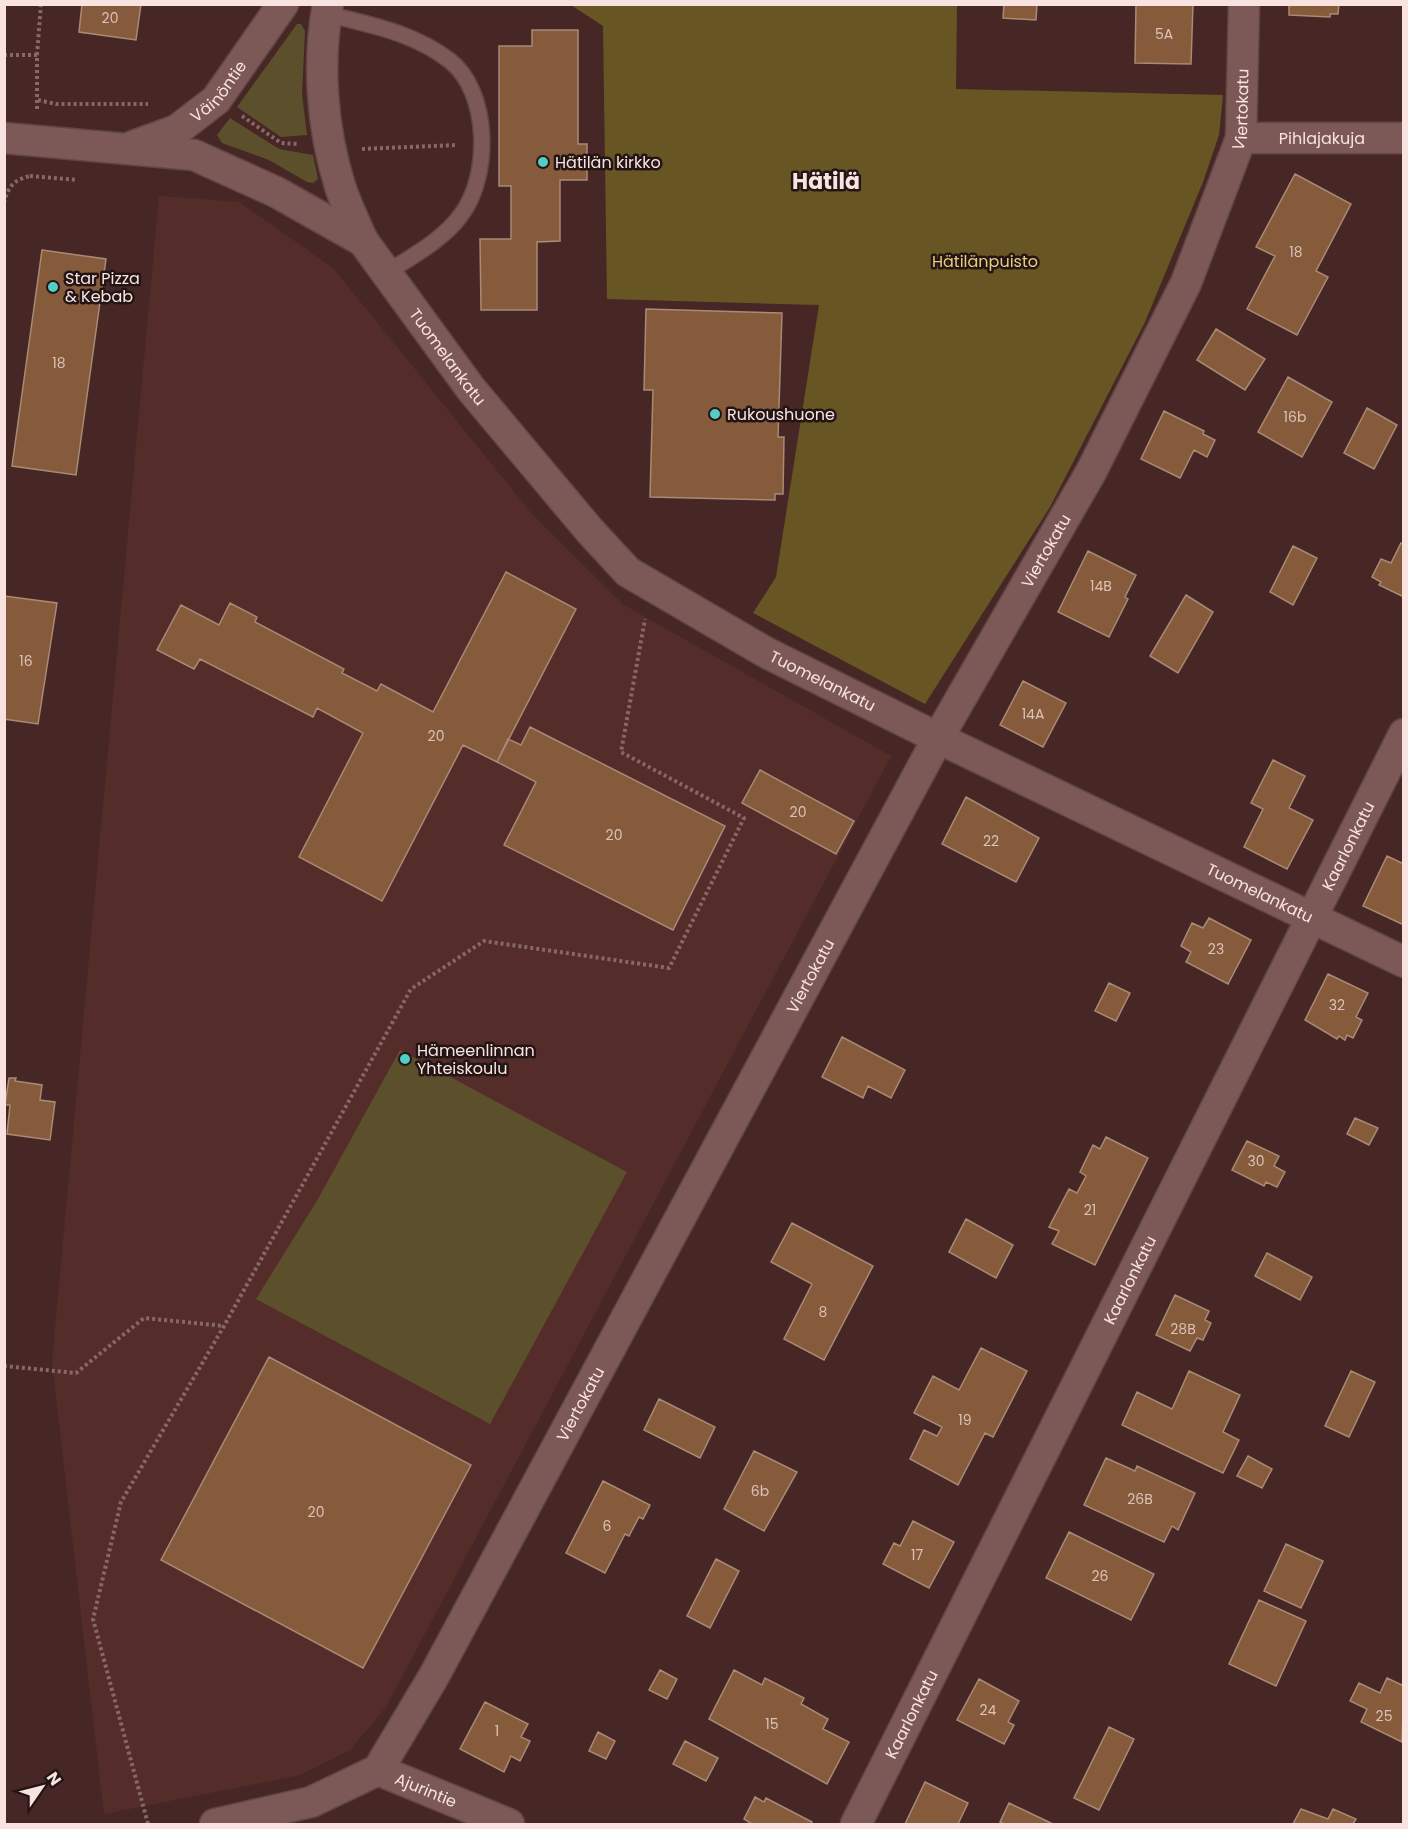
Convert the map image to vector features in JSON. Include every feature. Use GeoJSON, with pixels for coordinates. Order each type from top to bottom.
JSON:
{"type":"FeatureCollection","features":[{"type":"Feature","properties":{"kind":"street","name":"Väinöntie"},"geometry":{"type":"LineString","coordinates":[[129,148],[177,130],[216,100],[284,4]]}},
{"type":"Feature","properties":{"kind":"street","name":"Viertokatu"},"geometry":{"type":"LineString","coordinates":[[378,1770],[440,1665],[938,738],[1092,472],[1185,283],[1241,138],[1244,4]]}},
{"type":"Feature","properties":{"kind":"street","name":"Tuomelankatu"},"geometry":{"type":"LineString","coordinates":[[328,9],[323,36],[322,85],[327,124],[340,186],[363,242],[471,389],[590,531],[628,572],[767,653],[938,738],[1404,962]]}},
{"type":"Feature","properties":{"kind":"street","name":"Tuomelankatu"},"geometry":{"type":"LineString","coordinates":[[4,138],[194,155],[276,192],[363,242]]}},
{"type":"Feature","properties":{"kind":"street","name":"Pihlajakuja"},"geometry":{"type":"LineString","coordinates":[[1241,138],[1404,138]]}},
{"type":"Feature","properties":{"kind":"street","name":"Kaarlonkatu"},"geometry":{"type":"LineString","coordinates":[[856,1824],[1404,734]]}},
{"type":"Feature","properties":{"kind":"street"},"geometry":{"type":"LineString","coordinates":[[215,1824],[311,1802],[378,1770]]}},
{"type":"Feature","properties":{"kind":"street","name":"Ajurintie"},"geometry":{"type":"LineString","coordinates":[[378,1770],[509,1824]]}},
{"type":"Feature","properties":{"kind":"lane"},"geometry":{"type":"LineString","coordinates":[[328,9],[398,31],[436,51],[451,62],[473,89],[481,117],[481,144],[476,182],[462,215],[433,242],[386,273]]}},
{"type":"Feature","properties":{"kind":"path"},"geometry":{"type":"LineString","coordinates":[[4,55],[37,56]]}},
{"type":"Feature","properties":{"kind":"path"},"geometry":{"type":"LineString","coordinates":[[38,100],[56,104],[151,103]]}},
{"type":"Feature","properties":{"kind":"path"},"geometry":{"type":"LineString","coordinates":[[148,1824],[93,1619],[120,1502],[224,1326],[411,989],[484,941],[669,968],[744,818],[621,752],[647,610]]}},
{"type":"Feature","properties":{"kind":"path"},"geometry":{"type":"LineString","coordinates":[[4,1366],[76,1373],[144,1318],[224,1326]]}},
{"type":"Feature","properties":{"kind":"shaded area"},"geometry":{"type":"Polygon","coordinates":[[[297,24],[301,24],[305,31],[302,94],[307,135],[281,137],[237,107],[297,24]]]}},
{"type":"Feature","properties":{"kind":"shaded area"},"geometry":{"type":"Polygon","coordinates":[[[230,118],[279,149],[313,155],[318,179],[313,183],[307,182],[269,160],[222,143],[217,135],[230,118]]]}},
{"type":"Feature","properties":{"kind":"shaded area","name":"Hämeenlinnan Yhteiskoulu"},"geometry":{"type":"Polygon","coordinates":[[[159,196],[239,202],[333,268],[532,514],[624,605],[891,756],[386,1707],[350,1750],[300,1775],[104,1814],[52,1362],[159,196]]]}},
{"type":"Feature","properties":{"kind":"shaded area"},"geometry":{"type":"Polygon","coordinates":[[[400,1050],[627,1172],[490,1424],[256,1299],[318,1199],[400,1050]]]}},
{"type":"Feature","properties":{"kind":"green space","name":"Hätilänpuisto"},"geometry":{"type":"Polygon","coordinates":[[[571,5],[957,5],[956,89],[1223,95],[1219,135],[1203,182],[1145,322],[1050,507],[925,704],[753,613],[776,577],[819,305],[607,299],[603,26],[571,5]]]}},
{"type":"Feature","properties":{"kind":"building"},"geometry":{"type":"Polygon","coordinates":[[[82,4],[141,4],[136,40],[79,32],[82,4]]]}},
{"type":"Feature","properties":{"kind":"building"},"geometry":{"type":"Polygon","coordinates":[[[1004,4],[1037,4],[1036,20],[1003,18],[1004,4]]]}},
{"type":"Feature","properties":{"kind":"building"},"geometry":{"type":"Polygon","coordinates":[[[1136,4],[1193,4],[1191,64],[1135,63],[1136,4]]]}},
{"type":"Feature","properties":{"kind":"building"},"geometry":{"type":"Polygon","coordinates":[[[1289,4],[1339,4],[1338,14],[1330,14],[1330,17],[1289,15],[1289,4]]]}},
{"type":"Feature","properties":{"kind":"building","name":"Hätilän kirkko"},"geometry":{"type":"Polygon","coordinates":[[[532,30],[578,30],[578,144],[587,144],[587,180],[560,180],[560,241],[537,242],[537,310],[481,310],[480,239],[511,239],[511,186],[499,186],[499,46],[532,46],[532,30]]]}},
{"type":"Feature","properties":{"kind":"building"},"geometry":{"type":"Polygon","coordinates":[[[1295,174],[1351,204],[1316,271],[1328,277],[1297,335],[1247,309],[1275,256],[1256,247],[1295,174]]]}},
{"type":"Feature","properties":{"kind":"building"},"geometry":{"type":"Polygon","coordinates":[[[42,250],[106,259],[76,475],[12,466],[42,250]]]}},
{"type":"Feature","properties":{"kind":"building","name":"Rukoushuone"},"geometry":{"type":"Polygon","coordinates":[[[646,309],[782,313],[778,437],[784,437],[783,494],[775,494],[775,500],[650,497],[653,390],[644,390],[646,309]]]}},
{"type":"Feature","properties":{"kind":"building"},"geometry":{"type":"Polygon","coordinates":[[[1216,329],[1265,359],[1245,390],[1197,360],[1216,329]]]}},
{"type":"Feature","properties":{"kind":"building"},"geometry":{"type":"Polygon","coordinates":[[[1288,377],[1332,402],[1302,457],[1258,432],[1288,377]]]}},
{"type":"Feature","properties":{"kind":"building"},"geometry":{"type":"Polygon","coordinates":[[[1367,408],[1397,425],[1374,469],[1344,453],[1367,408]]]}},
{"type":"Feature","properties":{"kind":"building"},"geometry":{"type":"Polygon","coordinates":[[[1164,411],[1204,431],[1203,434],[1215,440],[1207,457],[1194,450],[1180,478],[1141,459],[1164,411]]]}},
{"type":"Feature","properties":{"kind":"building"},"geometry":{"type":"Polygon","coordinates":[[[1401,543],[1404,544],[1404,597],[1379,585],[1381,582],[1372,577],[1381,559],[1391,563],[1401,543]]]}},
{"type":"Feature","properties":{"kind":"building"},"geometry":{"type":"Polygon","coordinates":[[[1293,546],[1317,558],[1293,605],[1270,592],[1293,546]]]}},
{"type":"Feature","properties":{"kind":"building"},"geometry":{"type":"Polygon","coordinates":[[[1088,551],[1136,575],[1125,597],[1128,599],[1109,637],[1058,612],[1088,551]]]}},
{"type":"Feature","properties":{"kind":"building"},"geometry":{"type":"Polygon","coordinates":[[[506,572],[576,609],[497,762],[463,745],[382,901],[299,857],[363,733],[317,708],[313,717],[200,659],[194,669],[157,650],[181,605],[219,625],[230,603],[257,617],[255,622],[344,669],[342,673],[377,691],[381,684],[433,712],[506,572]]]}},
{"type":"Feature","properties":{"kind":"building"},"geometry":{"type":"Polygon","coordinates":[[[1186,595],[1213,612],[1178,673],[1150,656],[1186,595]]]}},
{"type":"Feature","properties":{"kind":"building"},"geometry":{"type":"Polygon","coordinates":[[[4,596],[57,603],[38,724],[4,719],[4,596]]]}},
{"type":"Feature","properties":{"kind":"building"},"geometry":{"type":"Polygon","coordinates":[[[1023,681],[1066,703],[1043,747],[1000,725],[1023,681]]]}},
{"type":"Feature","properties":{"kind":"building"},"geometry":{"type":"Polygon","coordinates":[[[530,727],[725,826],[673,930],[504,845],[536,782],[497,762],[508,739],[521,745],[530,727]]]}},
{"type":"Feature","properties":{"kind":"building"},"geometry":{"type":"Polygon","coordinates":[[[1273,760],[1305,776],[1289,808],[1313,820],[1287,869],[1244,847],[1263,809],[1251,803],[1273,760]]]}},
{"type":"Feature","properties":{"kind":"building"},"geometry":{"type":"Polygon","coordinates":[[[760,770],[854,821],[836,854],[742,803],[760,770]]]}},
{"type":"Feature","properties":{"kind":"building"},"geometry":{"type":"Polygon","coordinates":[[[966,797],[1039,838],[1016,882],[942,844],[966,797]]]}},
{"type":"Feature","properties":{"kind":"building"},"geometry":{"type":"Polygon","coordinates":[[[1387,856],[1404,864],[1404,925],[1363,906],[1387,856]]]}},
{"type":"Feature","properties":{"kind":"building"},"geometry":{"type":"Polygon","coordinates":[[[1209,918],[1251,940],[1228,984],[1186,962],[1191,952],[1181,946],[1192,923],[1203,928],[1209,918]]]}},
{"type":"Feature","properties":{"kind":"building"},"geometry":{"type":"Polygon","coordinates":[[[1328,974],[1368,993],[1356,1017],[1362,1020],[1353,1038],[1347,1035],[1345,1040],[1339,1036],[1337,1039],[1305,1020],[1328,974]]]}},
{"type":"Feature","properties":{"kind":"building"},"geometry":{"type":"Polygon","coordinates":[[[1109,983],[1130,993],[1116,1021],[1095,1011],[1109,983]]]}},
{"type":"Feature","properties":{"kind":"building"},"geometry":{"type":"Polygon","coordinates":[[[842,1037],[905,1070],[891,1098],[868,1086],[863,1098],[822,1077],[842,1037]]]}},
{"type":"Feature","properties":{"kind":"building"},"geometry":{"type":"Polygon","coordinates":[[[9,1078],[42,1085],[40,1100],[55,1102],[50,1140],[7,1134],[10,1105],[5,1105],[9,1078]]]}},
{"type":"Feature","properties":{"kind":"building"},"geometry":{"type":"Polygon","coordinates":[[[1355,1118],[1378,1128],[1369,1145],[1347,1134],[1355,1118]]]}},
{"type":"Feature","properties":{"kind":"building"},"geometry":{"type":"Polygon","coordinates":[[[1106,1137],[1148,1158],[1095,1265],[1052,1244],[1059,1231],[1049,1227],[1069,1189],[1077,1193],[1086,1176],[1080,1172],[1093,1145],[1100,1149],[1106,1137]]]}},
{"type":"Feature","properties":{"kind":"building"},"geometry":{"type":"Polygon","coordinates":[[[1247,1141],[1279,1156],[1274,1166],[1285,1172],[1277,1187],[1266,1182],[1264,1186],[1232,1170],[1247,1141]]]}},
{"type":"Feature","properties":{"kind":"building"},"geometry":{"type":"Polygon","coordinates":[[[966,1219],[1013,1245],[996,1278],[949,1252],[966,1219]]]}},
{"type":"Feature","properties":{"kind":"building"},"geometry":{"type":"Polygon","coordinates":[[[792,1223],[873,1266],[824,1360],[784,1339],[812,1284],[771,1262],[792,1223]]]}},
{"type":"Feature","properties":{"kind":"building"},"geometry":{"type":"Polygon","coordinates":[[[1267,1253],[1312,1277],[1300,1300],[1255,1276],[1267,1253]]]}},
{"type":"Feature","properties":{"kind":"building"},"geometry":{"type":"Polygon","coordinates":[[[1175,1295],[1209,1311],[1205,1320],[1211,1323],[1203,1340],[1197,1338],[1190,1351],[1156,1335],[1175,1295]]]}},
{"type":"Feature","properties":{"kind":"building"},"geometry":{"type":"Polygon","coordinates":[[[981,1348],[1027,1371],[993,1437],[985,1433],[958,1485],[910,1459],[924,1430],[937,1436],[942,1427],[914,1413],[933,1376],[959,1390],[981,1348]]]}},
{"type":"Feature","properties":{"kind":"building"},"geometry":{"type":"Polygon","coordinates":[[[269,1357],[471,1465],[363,1668],[161,1560],[269,1357]]]}},
{"type":"Feature","properties":{"kind":"building"},"geometry":{"type":"Polygon","coordinates":[[[1189,1371],[1240,1395],[1223,1432],[1239,1440],[1223,1473],[1122,1425],[1137,1392],[1172,1409],[1189,1371]]]}},
{"type":"Feature","properties":{"kind":"building"},"geometry":{"type":"Polygon","coordinates":[[[1351,1371],[1375,1382],[1349,1437],[1325,1426],[1351,1371]]]}},
{"type":"Feature","properties":{"kind":"building"},"geometry":{"type":"Polygon","coordinates":[[[659,1399],[715,1427],[700,1458],[644,1430],[659,1399]]]}},
{"type":"Feature","properties":{"kind":"building"},"geometry":{"type":"Polygon","coordinates":[[[754,1451],[797,1472],[764,1531],[724,1509],[754,1451]]]}},
{"type":"Feature","properties":{"kind":"building"},"geometry":{"type":"Polygon","coordinates":[[[1248,1456],[1272,1469],[1262,1488],[1237,1476],[1248,1456]]]}},
{"type":"Feature","properties":{"kind":"building"},"geometry":{"type":"Polygon","coordinates":[[[1106,1458],[1135,1471],[1137,1466],[1195,1493],[1178,1530],[1172,1526],[1164,1542],[1084,1505],[1106,1458]]]}},
{"type":"Feature","properties":{"kind":"building"},"geometry":{"type":"Polygon","coordinates":[[[603,1481],[650,1505],[643,1519],[639,1517],[629,1536],[625,1534],[605,1573],[566,1553],[603,1481]]]}},
{"type":"Feature","properties":{"kind":"building"},"geometry":{"type":"Polygon","coordinates":[[[913,1521],[954,1542],[929,1588],[883,1564],[894,1543],[900,1546],[913,1521]]]}},
{"type":"Feature","properties":{"kind":"building"},"geometry":{"type":"Polygon","coordinates":[[[1069,1532],[1154,1574],[1131,1620],[1046,1578],[1069,1532]]]}},
{"type":"Feature","properties":{"kind":"building"},"geometry":{"type":"Polygon","coordinates":[[[1286,1544],[1323,1561],[1301,1608],[1264,1591],[1286,1544]]]}},
{"type":"Feature","properties":{"kind":"building"},"geometry":{"type":"Polygon","coordinates":[[[716,1559],[739,1571],[710,1628],[687,1616],[716,1559]]]}},
{"type":"Feature","properties":{"kind":"building"},"geometry":{"type":"Polygon","coordinates":[[[1259,1600],[1306,1621],[1276,1686],[1229,1664],[1259,1600]]]}},
{"type":"Feature","properties":{"kind":"building"},"geometry":{"type":"Polygon","coordinates":[[[660,1670],[677,1679],[667,1699],[649,1690],[660,1670]]]}},
{"type":"Feature","properties":{"kind":"building"},"geometry":{"type":"Polygon","coordinates":[[[734,1670],[762,1685],[765,1678],[804,1698],[801,1704],[828,1719],[823,1729],[849,1742],[827,1784],[709,1719],[734,1670]]]}},
{"type":"Feature","properties":{"kind":"building"},"geometry":{"type":"Polygon","coordinates":[[[1387,1678],[1404,1686],[1402,1742],[1361,1722],[1367,1709],[1350,1701],[1359,1683],[1380,1693],[1387,1678]]]}},
{"type":"Feature","properties":{"kind":"building"},"geometry":{"type":"Polygon","coordinates":[[[979,1679],[1019,1701],[1008,1722],[1014,1725],[1004,1744],[957,1720],[979,1679]]]}},
{"type":"Feature","properties":{"kind":"building"},"geometry":{"type":"Polygon","coordinates":[[[485,1702],[528,1724],[521,1737],[530,1741],[520,1761],[511,1756],[504,1772],[460,1749],[485,1702]]]}},
{"type":"Feature","properties":{"kind":"building"},"geometry":{"type":"Polygon","coordinates":[[[1109,1727],[1134,1739],[1099,1810],[1074,1798],[1109,1727]]]}},
{"type":"Feature","properties":{"kind":"building"},"geometry":{"type":"Polygon","coordinates":[[[598,1732],[615,1741],[606,1759],[589,1751],[598,1732]]]}},
{"type":"Feature","properties":{"kind":"building"},"geometry":{"type":"Polygon","coordinates":[[[685,1741],[718,1758],[706,1781],[673,1764],[685,1741]]]}},
{"type":"Feature","properties":{"kind":"building"},"geometry":{"type":"Polygon","coordinates":[[[925,1782],[968,1803],[958,1824],[905,1824],[925,1782]]]}},
{"type":"Feature","properties":{"kind":"building"},"geometry":{"type":"Polygon","coordinates":[[[755,1797],[764,1802],[766,1798],[812,1822],[810,1824],[752,1824],[744,1819],[755,1797]]]}},
{"type":"Feature","properties":{"kind":"building"},"geometry":{"type":"Polygon","coordinates":[[[1009,1803],[1053,1824],[1004,1824],[1000,1822],[1009,1803]]]}},
{"type":"Feature","properties":{"kind":"building"},"geometry":{"type":"Polygon","coordinates":[[[1301,1809],[1328,1819],[1333,1809],[1356,1819],[1353,1824],[1293,1824],[1301,1809]]]}},
{"type":"Feature","properties":{"kind":"place","name":"Hätilän kirkko"},"geometry":{"type":"Point","coordinates":[543,162]}},
{"type":"Feature","properties":{"kind":"place","name":"Star Pizza & Kebab"},"geometry":{"type":"Point","coordinates":[53,287]}},
{"type":"Feature","properties":{"kind":"place","name":"Rukoushuone"},"geometry":{"type":"Point","coordinates":[715,414]}},
{"type":"Feature","properties":{"kind":"place","name":"Hämeenlinnan Yhteiskoulu"},"geometry":{"type":"Point","coordinates":[405,1059]}},
{"type":"Feature","properties":{"kind":"district","name":"Hätilä"},"geometry":{"type":"Point","coordinates":[826,181]}}]}
